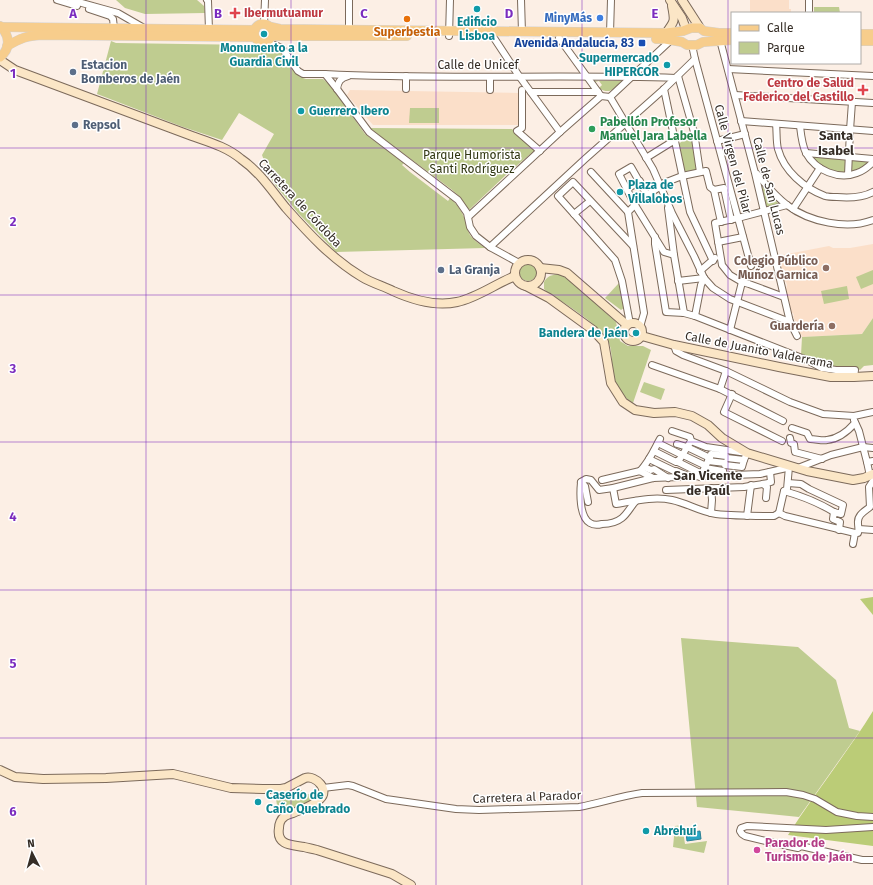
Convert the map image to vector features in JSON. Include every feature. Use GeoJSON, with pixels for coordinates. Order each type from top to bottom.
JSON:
{"type":"FeatureCollection","features":[{"type":"Feature","properties":{"kind":"main road"},"geometry":{"type":"LineString","coordinates":[[682,0],[702,30],[705,36],[703,42]]}},
{"type":"Feature","properties":{"kind":"main road"},"geometry":{"type":"LineString","coordinates":[[669,37],[674,18],[671,2]]}},
{"type":"Feature","properties":{"kind":"main road"},"geometry":{"type":"LineString","coordinates":[[671,2],[682,18],[684,30]]}},
{"type":"Feature","properties":{"kind":"main road"},"geometry":{"type":"LineString","coordinates":[[731,33],[719,33],[691,28],[684,30],[669,37],[665,39],[494,38],[449,34],[280,29],[268,32],[261,42],[255,33],[258,25],[268,32],[449,34],[522,32],[610,33],[669,37],[692,45],[697,45],[703,42],[731,40]]}},
{"type":"Feature","properties":{"kind":"main road"},"geometry":{"type":"LineString","coordinates":[[1,26],[145,28],[255,33]]}},
{"type":"Feature","properties":{"kind":"main road"},"geometry":{"type":"LineString","coordinates":[[1,26],[8,37],[8,46]]}},
{"type":"Feature","properties":{"kind":"main road"},"geometry":{"type":"LineString","coordinates":[[682,42],[680,34],[684,30]]}},
{"type":"Feature","properties":{"kind":"main road"},"geometry":{"type":"LineString","coordinates":[[0,59],[8,46],[20,38],[35,35],[255,33]]}},
{"type":"Feature","properties":{"kind":"main road"},"geometry":{"type":"LineString","coordinates":[[861,34],[873,34]]}},
{"type":"Feature","properties":{"kind":"main road"},"geometry":{"type":"LineString","coordinates":[[861,41],[873,41]]}},
{"type":"Feature","properties":{"kind":"main road","name":"Carretera de Córdoba"},"geometry":{"type":"LineString","coordinates":[[0,59],[15,70],[192,136],[215,143],[228,150],[241,158],[257,172],[312,237],[338,261],[363,278],[402,295],[419,301],[443,304],[458,302],[478,295],[502,281],[515,276]]}},
{"type":"Feature","properties":{"kind":"main road"},"geometry":{"type":"LineString","coordinates":[[546,296],[540,287],[539,280],[541,273],[538,264],[531,260],[519,263],[515,269],[515,276],[519,283],[546,296],[593,330],[604,342],[611,383],[623,402],[636,410],[654,413],[675,412],[692,416],[708,425],[745,457],[845,479],[854,480],[872,477]]}},
{"type":"Feature","properties":{"kind":"main road"},"geometry":{"type":"LineString","coordinates":[[540,268],[559,270],[567,273],[628,324]]}},
{"type":"Feature","properties":{"kind":"main road"},"geometry":{"type":"LineString","coordinates":[[526,286],[534,285],[539,280]]}},
{"type":"Feature","properties":{"kind":"main road"},"geometry":{"type":"LineString","coordinates":[[635,323],[640,327],[642,336],[638,340],[635,342],[626,339],[624,334],[625,327],[628,324],[635,323]]}},
{"type":"Feature","properties":{"kind":"main road","name":"Calle de Juanito Valderrama"},"geometry":{"type":"LineString","coordinates":[[642,336],[674,345],[823,375],[854,377],[873,376]]}},
{"type":"Feature","properties":{"kind":"main road"},"geometry":{"type":"LineString","coordinates":[[0,770],[15,777],[43,779],[106,778],[173,774],[231,788],[263,789],[286,788],[308,777],[320,783],[323,788],[323,795],[319,800],[310,806],[284,817],[280,822],[278,830],[280,838],[285,844],[317,850],[392,874],[411,885]]}},
{"type":"Feature","properties":{"kind":"street"},"geometry":{"type":"LineString","coordinates":[[57,0],[110,16],[113,19],[114,28]]}},
{"type":"Feature","properties":{"kind":"street"},"geometry":{"type":"LineString","coordinates":[[71,0],[118,14],[145,28]]}},
{"type":"Feature","properties":{"kind":"street"},"geometry":{"type":"LineString","coordinates":[[207,0],[209,30]]}},
{"type":"Feature","properties":{"kind":"street"},"geometry":{"type":"LineString","coordinates":[[265,0],[268,32]]}},
{"type":"Feature","properties":{"kind":"street"},"geometry":{"type":"LineString","coordinates":[[349,0],[349,30]]}},
{"type":"Feature","properties":{"kind":"street"},"geometry":{"type":"LineString","coordinates":[[449,34],[450,0]]}},
{"type":"Feature","properties":{"kind":"street"},"geometry":{"type":"LineString","coordinates":[[521,0],[522,32]]}},
{"type":"Feature","properties":{"kind":"street"},"geometry":{"type":"LineString","coordinates":[[610,33],[611,0]]}},
{"type":"Feature","properties":{"kind":"street"},"geometry":{"type":"LineString","coordinates":[[809,12],[810,0]]}},
{"type":"Feature","properties":{"kind":"street","name":"Calle de Unicef"},"geometry":{"type":"LineString","coordinates":[[268,32],[282,48],[298,71],[303,74],[349,76],[677,77]]}},
{"type":"Feature","properties":{"kind":"street"},"geometry":{"type":"LineString","coordinates":[[610,97],[669,37]]}},
{"type":"Feature","properties":{"kind":"street"},"geometry":{"type":"LineString","coordinates":[[494,38],[519,76],[560,132]]}},
{"type":"Feature","properties":{"kind":"street"},"geometry":{"type":"LineString","coordinates":[[559,38],[599,94]]}},
{"type":"Feature","properties":{"kind":"street","name":"Calle de San Lucas"},"geometry":{"type":"LineString","coordinates":[[720,40],[765,211],[790,322],[797,336]]}},
{"type":"Feature","properties":{"kind":"street","name":"Calle Virgen del Pilar"},"geometry":{"type":"LineString","coordinates":[[692,45],[750,266]]}},
{"type":"Feature","properties":{"kind":"street"},"geometry":{"type":"LineString","coordinates":[[490,247],[585,159],[626,124],[695,59]]}},
{"type":"Feature","properties":{"kind":"street"},"geometry":{"type":"LineString","coordinates":[[728,69],[873,76]]}},
{"type":"Feature","properties":{"kind":"street"},"geometry":{"type":"LineString","coordinates":[[324,74],[369,132],[458,200],[467,212],[472,232],[476,236],[490,247],[519,263]]}},
{"type":"Feature","properties":{"kind":"street"},"geometry":{"type":"LineString","coordinates":[[337,89],[337,85],[340,80],[343,77],[349,76]]}},
{"type":"Feature","properties":{"kind":"street"},"geometry":{"type":"LineString","coordinates":[[406,76],[406,89]]}},
{"type":"Feature","properties":{"kind":"street"},"geometry":{"type":"LineString","coordinates":[[490,77],[490,90]]}},
{"type":"Feature","properties":{"kind":"street"},"geometry":{"type":"LineString","coordinates":[[677,77],[694,132],[703,172],[710,187],[714,190],[721,222]]}},
{"type":"Feature","properties":{"kind":"street"},"geometry":{"type":"LineString","coordinates":[[664,89],[690,212],[713,260]]}},
{"type":"Feature","properties":{"kind":"street"},"geometry":{"type":"LineString","coordinates":[[522,90],[522,128],[517,131],[540,151]]}},
{"type":"Feature","properties":{"kind":"street"},"geometry":{"type":"LineString","coordinates":[[531,92],[599,94],[610,97],[653,169],[704,278],[713,288],[730,299],[790,322]]}},
{"type":"Feature","properties":{"kind":"street"},"geometry":{"type":"LineString","coordinates":[[468,217],[599,94]]}},
{"type":"Feature","properties":{"kind":"street"},"geometry":{"type":"LineString","coordinates":[[735,95],[873,103]]}},
{"type":"Feature","properties":{"kind":"street"},"geometry":{"type":"LineString","coordinates":[[848,175],[852,102]]}},
{"type":"Feature","properties":{"kind":"street"},"geometry":{"type":"LineString","coordinates":[[741,121],[873,132]]}},
{"type":"Feature","properties":{"kind":"street"},"geometry":{"type":"LineString","coordinates":[[776,124],[778,149],[783,160],[794,176],[807,187],[826,197],[849,198],[867,195],[873,192]]}},
{"type":"Feature","properties":{"kind":"street"},"geometry":{"type":"LineString","coordinates":[[800,126],[802,141],[806,153],[820,168],[836,175],[848,175],[859,172],[873,162]]}},
{"type":"Feature","properties":{"kind":"street"},"geometry":{"type":"LineString","coordinates":[[718,140],[745,134]]}},
{"type":"Feature","properties":{"kind":"street"},"geometry":{"type":"LineString","coordinates":[[646,158],[675,140]]}},
{"type":"Feature","properties":{"kind":"street"},"geometry":{"type":"LineString","coordinates":[[806,153],[873,159]]}},
{"type":"Feature","properties":{"kind":"street"},"geometry":{"type":"LineString","coordinates":[[647,195],[631,167],[619,174],[664,252],[674,255]]}},
{"type":"Feature","properties":{"kind":"street"},"geometry":{"type":"LineString","coordinates":[[784,297],[742,282],[730,275],[722,265],[715,223],[765,211],[790,207],[807,187],[820,168]]}},
{"type":"Feature","properties":{"kind":"street"},"geometry":{"type":"LineString","coordinates":[[591,172],[628,212],[644,313],[640,327]]}},
{"type":"Feature","properties":{"kind":"street"},"geometry":{"type":"LineString","coordinates":[[628,212],[635,204],[664,183],[682,176],[703,172]]}},
{"type":"Feature","properties":{"kind":"street"},"geometry":{"type":"LineString","coordinates":[[755,173],[776,196],[790,207],[813,219],[836,224],[852,224],[873,220]]}},
{"type":"Feature","properties":{"kind":"street"},"geometry":{"type":"LineString","coordinates":[[627,189],[640,181]]}},
{"type":"Feature","properties":{"kind":"street"},"geometry":{"type":"LineString","coordinates":[[628,324],[622,281],[615,260],[558,196],[573,182],[633,246]]}},
{"type":"Feature","properties":{"kind":"street"},"geometry":{"type":"LineString","coordinates":[[714,190],[724,188],[731,220]]}},
{"type":"Feature","properties":{"kind":"street"},"geometry":{"type":"LineString","coordinates":[[667,200],[674,255],[684,313]]}},
{"type":"Feature","properties":{"kind":"street"},"geometry":{"type":"LineString","coordinates":[[574,214],[590,201]]}},
{"type":"Feature","properties":{"kind":"street"},"geometry":{"type":"LineString","coordinates":[[656,237],[655,244],[666,312],[684,313],[695,316],[807,360],[822,368],[855,370],[854,377]]}},
{"type":"Feature","properties":{"kind":"street"},"geometry":{"type":"LineString","coordinates":[[718,242],[743,238]]}},
{"type":"Feature","properties":{"kind":"street"},"geometry":{"type":"LineString","coordinates":[[700,271],[720,255]]}},
{"type":"Feature","properties":{"kind":"street"},"geometry":{"type":"LineString","coordinates":[[678,281],[704,278]]}},
{"type":"Feature","properties":{"kind":"street"},"geometry":{"type":"LineString","coordinates":[[695,316],[701,285],[704,278]]}},
{"type":"Feature","properties":{"kind":"street"},"geometry":{"type":"LineString","coordinates":[[730,330],[742,282]]}},
{"type":"Feature","properties":{"kind":"street"},"geometry":{"type":"LineString","coordinates":[[674,345],[676,351],[683,355],[726,371],[790,402],[823,414],[854,416],[873,412]]}},
{"type":"Feature","properties":{"kind":"street"},"geometry":{"type":"LineString","coordinates":[[652,365],[732,394],[783,421]]}},
{"type":"Feature","properties":{"kind":"street"},"geometry":{"type":"LineString","coordinates":[[720,389],[726,371]]}},
{"type":"Feature","properties":{"kind":"street"},"geometry":{"type":"LineString","coordinates":[[732,394],[724,412],[782,441]]}},
{"type":"Feature","properties":{"kind":"street"},"geometry":{"type":"LineString","coordinates":[[853,544],[857,531],[858,519],[860,515],[870,507],[869,487],[872,477],[870,461],[863,447],[854,416]]}},
{"type":"Feature","properties":{"kind":"street"},"geometry":{"type":"LineString","coordinates":[[792,428],[807,433],[810,439],[826,440],[840,435],[855,423]]}},
{"type":"Feature","properties":{"kind":"street"},"geometry":{"type":"LineString","coordinates":[[672,431],[690,437],[689,444],[677,462]]}},
{"type":"Feature","properties":{"kind":"street"},"geometry":{"type":"LineString","coordinates":[[790,438],[791,443],[794,444],[795,452],[822,459]]}},
{"type":"Feature","properties":{"kind":"street"},"geometry":{"type":"LineString","coordinates":[[642,469],[659,441],[683,455],[724,470]]}},
{"type":"Feature","properties":{"kind":"street"},"geometry":{"type":"LineString","coordinates":[[677,444],[683,446],[689,444],[701,446],[707,463]]}},
{"type":"Feature","properties":{"kind":"street"},"geometry":{"type":"LineString","coordinates":[[689,444],[707,463],[760,474],[793,467],[863,447],[873,448]]}},
{"type":"Feature","properties":{"kind":"street"},"geometry":{"type":"LineString","coordinates":[[581,482],[586,479],[591,480],[599,490],[653,478],[689,477],[707,463],[745,457],[742,467],[725,465],[725,463],[707,463],[677,462],[654,451]]}},
{"type":"Feature","properties":{"kind":"street"},"geometry":{"type":"LineString","coordinates":[[649,459],[689,477]]}},
{"type":"Feature","properties":{"kind":"street"},"geometry":{"type":"LineString","coordinates":[[613,488],[616,504],[659,498],[667,499],[711,513],[747,516],[774,516],[779,513],[784,491],[787,489],[787,480],[793,467]]}},
{"type":"Feature","properties":{"kind":"street"},"geometry":{"type":"LineString","coordinates":[[642,469],[653,478]]}},
{"type":"Feature","properties":{"kind":"street"},"geometry":{"type":"LineString","coordinates":[[602,480],[642,469],[654,469],[666,478]]}},
{"type":"Feature","properties":{"kind":"street"},"geometry":{"type":"LineString","coordinates":[[666,490],[744,487],[763,484],[771,482],[770,472]]}},
{"type":"Feature","properties":{"kind":"street"},"geometry":{"type":"LineString","coordinates":[[666,478],[667,499]]}},
{"type":"Feature","properties":{"kind":"street"},"geometry":{"type":"LineString","coordinates":[[581,482],[580,495],[582,507],[585,517],[589,523],[598,525],[616,521],[622,517],[636,501]]}},
{"type":"Feature","properties":{"kind":"street"},"geometry":{"type":"LineString","coordinates":[[581,482],[585,486],[588,502]]}},
{"type":"Feature","properties":{"kind":"street"},"geometry":{"type":"LineString","coordinates":[[784,491],[801,496],[841,514],[843,505],[801,484],[788,482]]}},
{"type":"Feature","properties":{"kind":"street"},"geometry":{"type":"LineString","coordinates":[[763,484],[766,487],[766,498]]}},
{"type":"Feature","properties":{"kind":"street"},"geometry":{"type":"LineString","coordinates":[[747,516],[751,485]]}},
{"type":"Feature","properties":{"kind":"street"},"geometry":{"type":"LineString","coordinates":[[711,488],[711,513]]}},
{"type":"Feature","properties":{"kind":"street"},"geometry":{"type":"LineString","coordinates":[[834,512],[833,519],[840,522],[839,530]]}},
{"type":"Feature","properties":{"kind":"street"},"geometry":{"type":"LineString","coordinates":[[864,512],[873,512]]}},
{"type":"Feature","properties":{"kind":"street"},"geometry":{"type":"LineString","coordinates":[[779,513],[792,518],[839,530],[873,530]]}},
{"type":"Feature","properties":{"kind":"street","name":"Carretera al Parador"},"geometry":{"type":"LineString","coordinates":[[323,788],[348,785],[386,799],[456,809],[479,810],[579,807],[642,793],[786,792],[815,799],[837,812],[857,816],[873,817]]}},
{"type":"Feature","properties":{"kind":"street"},"geometry":{"type":"LineString","coordinates":[[873,827],[826,830],[747,826],[742,827],[740,831],[745,836],[774,843],[798,848],[801,846],[862,860],[873,860]]}},
{"type":"Feature","properties":{"kind":"shaded area"},"geometry":{"type":"Polygon","coordinates":[[[750,0],[789,0],[789,9],[791,9],[791,12],[750,12],[750,0]]]}},
{"type":"Feature","properties":{"kind":"shaded area"},"geometry":{"type":"Polygon","coordinates":[[[350,90],[520,93],[519,125],[373,125],[347,95],[350,90]]]}},
{"type":"Feature","properties":{"kind":"shaded area","name":"Colegio Público Muñoz Garnica"},"geometry":{"type":"Polygon","coordinates":[[[873,244],[873,318],[862,334],[802,337],[793,313],[791,313],[786,290],[787,285],[783,280],[777,256],[829,246],[833,248],[850,248],[873,244]]]}},
{"type":"Feature","properties":{"kind":"green space"},"geometry":{"type":"Polygon","coordinates":[[[116,0],[197,0],[204,6],[205,13],[145,14],[125,8],[116,0]]]}},
{"type":"Feature","properties":{"kind":"green space"},"geometry":{"type":"Polygon","coordinates":[[[814,7],[839,7],[840,12],[814,12],[814,7]]]}},
{"type":"Feature","properties":{"kind":"green space"},"geometry":{"type":"Polygon","coordinates":[[[111,41],[116,43],[256,45],[264,48],[271,45],[278,48],[300,77],[306,79],[323,79],[331,86],[365,134],[404,163],[402,165],[410,172],[448,201],[450,198],[453,200],[466,222],[470,235],[475,241],[485,248],[336,252],[298,213],[271,179],[262,155],[274,134],[239,113],[222,140],[183,127],[97,94],[111,41]]]}},
{"type":"Feature","properties":{"kind":"green space"},"geometry":{"type":"Polygon","coordinates":[[[599,81],[622,82],[614,89],[606,91],[599,88],[602,85],[599,81]]]}},
{"type":"Feature","properties":{"kind":"green space"},"geometry":{"type":"Polygon","coordinates":[[[410,108],[439,108],[439,123],[409,123],[410,108]]]}},
{"type":"Feature","properties":{"kind":"green space","name":"Parque Humorista Santi Rodríguez"},"geometry":{"type":"Polygon","coordinates":[[[370,128],[512,129],[535,150],[469,210],[459,196],[451,189],[370,128]]]}},
{"type":"Feature","properties":{"kind":"green space"},"geometry":{"type":"Polygon","coordinates":[[[693,137],[698,170],[685,173],[683,172],[679,144],[684,139],[693,137]]]}},
{"type":"Feature","properties":{"kind":"green space"},"geometry":{"type":"Polygon","coordinates":[[[808,153],[847,159],[845,173],[824,168],[808,153]]]}},
{"type":"Feature","properties":{"kind":"green space"},"geometry":{"type":"Polygon","coordinates":[[[849,157],[863,158],[871,163],[857,171],[851,172],[849,157]]]}},
{"type":"Feature","properties":{"kind":"green space"},"geometry":{"type":"Polygon","coordinates":[[[761,185],[779,204],[767,208],[765,207],[761,185]]]}},
{"type":"Feature","properties":{"kind":"green space"},"geometry":{"type":"Polygon","coordinates":[[[528,263],[534,266],[537,272],[534,278],[528,281],[522,278],[519,272],[522,266],[528,263]]]}},
{"type":"Feature","properties":{"kind":"green space"},"geometry":{"type":"Polygon","coordinates":[[[873,270],[873,284],[861,289],[856,277],[873,270]]]}},
{"type":"Feature","properties":{"kind":"green space"},"geometry":{"type":"Polygon","coordinates":[[[559,274],[568,279],[616,322],[620,341],[628,346],[643,346],[651,350],[633,403],[623,395],[614,381],[610,347],[605,336],[572,308],[544,289],[544,282],[547,278],[552,275],[559,274]]]}},
{"type":"Feature","properties":{"kind":"green space"},"geometry":{"type":"Polygon","coordinates":[[[619,283],[624,308],[621,310],[605,298],[619,283]]]}},
{"type":"Feature","properties":{"kind":"green space"},"geometry":{"type":"Polygon","coordinates":[[[847,286],[849,299],[824,304],[821,291],[847,286]]]}},
{"type":"Feature","properties":{"kind":"green space"},"geometry":{"type":"Polygon","coordinates":[[[873,318],[873,365],[864,366],[860,370],[851,366],[832,366],[820,364],[801,355],[802,337],[862,334],[873,318]]]}},
{"type":"Feature","properties":{"kind":"green space"},"geometry":{"type":"Polygon","coordinates":[[[644,382],[665,389],[661,400],[640,392],[644,382]]]}},
{"type":"Feature","properties":{"kind":"green space"},"geometry":{"type":"Polygon","coordinates":[[[873,597],[873,615],[860,599],[873,597]]]}},
{"type":"Feature","properties":{"kind":"green space"},"geometry":{"type":"Polygon","coordinates":[[[681,638],[798,647],[836,680],[849,728],[860,731],[799,817],[697,807],[681,638]]]}},
{"type":"Feature","properties":{"kind":"green space"},"geometry":{"type":"Polygon","coordinates":[[[873,711],[873,846],[788,835],[853,742],[873,711]]]}},
{"type":"Feature","properties":{"kind":"green space"},"geometry":{"type":"Polygon","coordinates":[[[302,790],[303,795],[316,793],[318,795],[314,799],[281,814],[277,805],[275,793],[302,790]]]}},
{"type":"Feature","properties":{"kind":"green space"},"geometry":{"type":"Polygon","coordinates":[[[682,825],[685,844],[707,841],[704,853],[673,847],[675,826],[682,825]]]}},
{"type":"Feature","properties":{"kind":"water"},"geometry":{"type":"Polygon","coordinates":[[[700,831],[701,839],[687,841],[686,833],[700,831]]]}},
{"type":"Feature","properties":{"kind":"place","name":"Edificio Lisboa"},"geometry":{"type":"Point","coordinates":[477,9]}},
{"type":"Feature","properties":{"kind":"place","name":"Ibermutuamur"},"geometry":{"type":"Point","coordinates":[235,13]}},
{"type":"Feature","properties":{"kind":"place","name":"MinyMás"},"geometry":{"type":"Point","coordinates":[600,18]}},
{"type":"Feature","properties":{"kind":"place","name":"Superbestia"},"geometry":{"type":"Point","coordinates":[407,19]}},
{"type":"Feature","properties":{"kind":"place","name":"Monumento a la Guardia Civil"},"geometry":{"type":"Point","coordinates":[264,34]}},
{"type":"Feature","properties":{"kind":"place","name":"Avenida Andalucía, 83"},"geometry":{"type":"Point","coordinates":[642,43]}},
{"type":"Feature","properties":{"kind":"place","name":"Supermercado HIPERCOR"},"geometry":{"type":"Point","coordinates":[667,65]}},
{"type":"Feature","properties":{"kind":"place","name":"Estacion Bomberos de Jaén"},"geometry":{"type":"Point","coordinates":[73,72]}},
{"type":"Feature","properties":{"kind":"place","name":"Centro de Salud Federico del Castillo"},"geometry":{"type":"Point","coordinates":[863,90]}},
{"type":"Feature","properties":{"kind":"place","name":"Guerrero Ibero"},"geometry":{"type":"Point","coordinates":[301,111]}},
{"type":"Feature","properties":{"kind":"place","name":"Repsol"},"geometry":{"type":"Point","coordinates":[75,125]}},
{"type":"Feature","properties":{"kind":"place","name":"Pabellón Profesor Manuel Jara Labella"},"geometry":{"type":"Point","coordinates":[592,129]}},
{"type":"Feature","properties":{"kind":"place","name":"Plaza de Villalobos"},"geometry":{"type":"Point","coordinates":[620,192]}},
{"type":"Feature","properties":{"kind":"place","name":"Colegio Público Muñoz Garnica"},"geometry":{"type":"Point","coordinates":[826,268]}},
{"type":"Feature","properties":{"kind":"place","name":"La Granja"},"geometry":{"type":"Point","coordinates":[441,270]}},
{"type":"Feature","properties":{"kind":"place","name":"Guardería"},"geometry":{"type":"Point","coordinates":[832,326]}},
{"type":"Feature","properties":{"kind":"place","name":"Bandera de Jaén"},"geometry":{"type":"Point","coordinates":[636,333]}},
{"type":"Feature","properties":{"kind":"place","name":"Caserío de Caño Quebrado"},"geometry":{"type":"Point","coordinates":[258,802]}},
{"type":"Feature","properties":{"kind":"place","name":"Abrehuí"},"geometry":{"type":"Point","coordinates":[646,831]}},
{"type":"Feature","properties":{"kind":"place","name":"Parador de Turismo de Jaén"},"geometry":{"type":"Point","coordinates":[757,850]}},
{"type":"Feature","properties":{"kind":"district","name":"Santa Isabel"},"geometry":{"type":"Point","coordinates":[836,142]}},
{"type":"Feature","properties":{"kind":"district","name":"San Vicente de Paúl"},"geometry":{"type":"Point","coordinates":[708,482]}}]}
